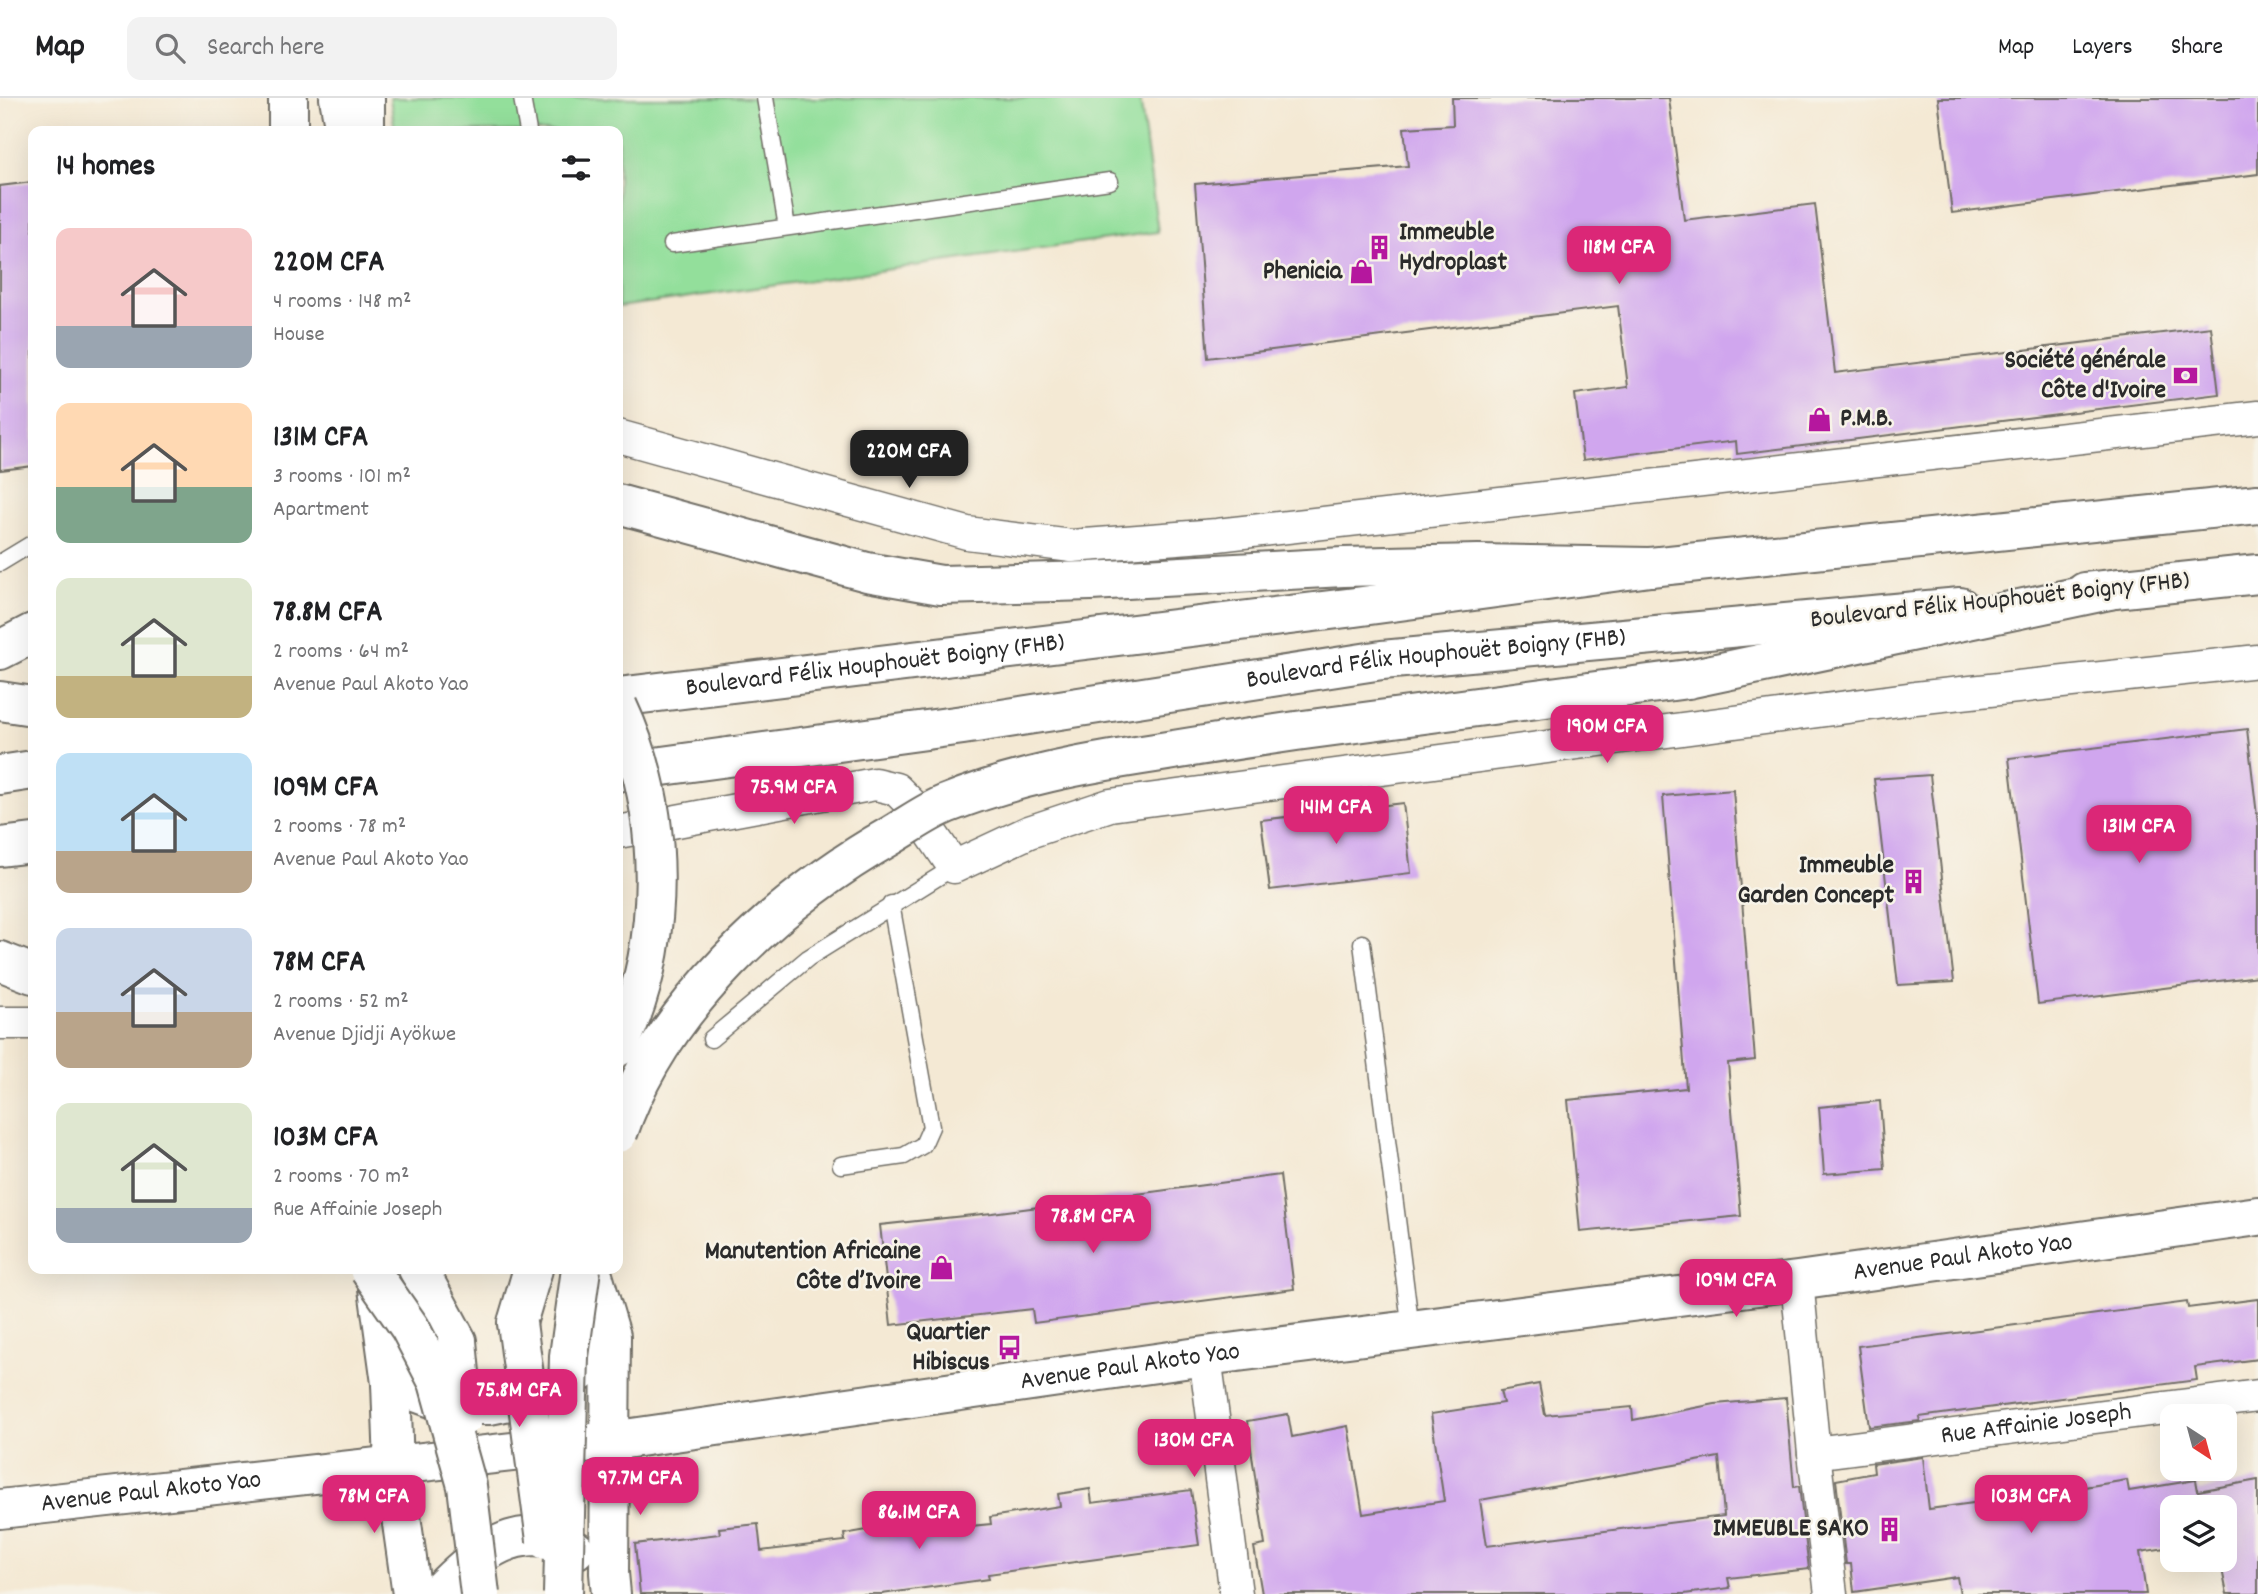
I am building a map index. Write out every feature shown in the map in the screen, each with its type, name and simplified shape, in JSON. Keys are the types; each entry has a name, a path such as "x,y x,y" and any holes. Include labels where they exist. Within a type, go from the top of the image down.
{"main road":[{"path":"288,126 289,98"},
{"path":"289,98 296,126"},
{"path":"339,98 344,126"},
{"path":"365,98 365,126"},
{"name":"Boulevard Félix Houphouët Boigny (FHB)","path":"623,696 1341,609 1650,567 2258,504"},
{"path":"623,505 867,572 941,585 1104,580 1370,566 1478,564 1650,567"},
{"name":"Boulevard Félix Houphouët Boigny (FHB)","path":"623,771 963,726 1382,660 1911,613 2258,574"},
{"path":"623,1118 628,1104 665,1037 715,975 790,904 856,856 943,806 1010,781 1076,765 1265,736 1688,679 2119,588"},
{"path":"0,650 28,636"},
{"path":"0,701 28,705"},
{"path":"623,721 644,778 655,853 652,930 632,1019 623,1037"},
{"path":"0,775 28,771"},
{"path":"0,847 28,844"},
{"path":"0,961 28,972"},
{"name":"Avenue Paul Akoto Yao","path":"0,1509 611,1441 1205,1356 1797,1281 2258,1216"},
{"path":"372,1274 410,1328 438,1382 467,1486 480,1594"},
{"path":"378,1274 391,1383 394,1466 412,1594"},
{"path":"421,1274 457,1341"},
{"path":"448,1274 457,1341 480,1594"},
{"path":"519,1274 517,1323 553,1594"},
{"path":"517,1323 532,1274"},
{"path":"563,1594 569,1356 580,1274"},
{"path":"592,1274 611,1336 610,1583"},
{"path":"391,1383 451,1405 490,1405 553,1392 590,1364 611,1336"},
{"path":"437,1594 458,1572 491,1547 526,1535 562,1541 610,1583"}],"street":[{"path":"623,437 967,533 1072,546 1217,535 2258,417"},
{"path":"623,831 875,784 895,789 912,805 954,867 1030,832 1110,805 1915,698 2258,661"},
{"path":"1797,1281 1831,1594"},
{"path":"1205,1356 1236,1594"},
{"name":"Rue Affainie Joseph","path":"1814,1453 2258,1396"}],"lane":[{"path":"522,98 527,126"},
{"path":"765,98 787,227"},
{"path":"671,244 1110,181"},
{"path":"0,563 28,546"},
{"path":"711,1039 807,958 954,867"},
{"path":"841,1165 904,1156 923,1145 931,1127 891,904"},
{"path":"1362,943 1411,1330"}],"green space":[{"path":"390,98 1140,98 1158,232 623,306 623,126 394,126"}],"building":[{"path":"1452,98 1669,98 1684,220 1815,204 1835,373 2211,327 2219,394 1737,454 1736,441 1583,460 1575,394 1628,387 1618,306 1208,358 1195,184 1408,166 1404,128 1453,125"},
{"path":"1938,98 2258,98 2258,174 1952,213"},
{"path":"28,183 28,467 0,470 0,186"},
{"path":"2247,729 2258,824 2258,976 2038,1004 2009,758"},
{"name":"Immeuble Garden Concept","path":"1930,775 1954,982 1898,985 1874,779"},
{"path":"1733,790 1755,1060 1728,1063 1741,1216 1580,1232 1568,1100 1686,1088 1663,796"},
{"path":"1403,803 1411,873 1270,890 1261,820"},
{"path":"1880,1101 1885,1169 1824,1174 1819,1107"},
{"path":"1280,1175 1294,1289 1034,1323 1032,1309 891,1325 880,1225"},
{"path":"2258,1299 2258,1359 2195,1367 2197,1380 1919,1417 1920,1421 1869,1427 1858,1346 2187,1302 2188,1308"},
{"path":"1539,1384 1545,1415 1632,1407 1633,1420 1715,1404 1786,1398 1794,1487 1799,1486 1809,1569 1728,1578 1730,1588 1684,1594 1262,1594 1254,1547 1265,1545 1247,1421 1288,1414 1292,1437 1348,1426 1363,1514 1444,1501 1431,1414 1503,1403 1500,1391","holes":["1719,1457 1724,1516 1487,1546 1480,1500"]},
{"path":"1923,1457 1929,1509 2010,1498 2009,1495 2065,1485 2066,1490 2127,1480 2129,1491 2196,1481 2198,1491 2258,1480 2258,1594 2227,1594 2223,1572 2237,1572 2237,1495 2160,1495 2160,1549 2140,1552 2146,1594 1960,1594 1957,1577 1854,1592 1851,1564 1846,1564 1836,1480 1874,1473 1873,1464"},
{"path":"1090,1489 1092,1503 1191,1490 1199,1545 988,1574 989,1579 882,1594 640,1594 635,1544 720,1534 719,1528 758,1524 761,1551 845,1541 844,1534 896,1525 897,1533 991,1524 990,1517 1060,1506 1058,1494"}],"place":[{"name":"Immeuble Hydroplast","path":"1379,248"},
{"name":"Phenicia","path":"1362,272"},
{"name":"Société générale Côte d'Ivoire","path":"2186,376"},
{"name":"P.M.B.","path":"1820,419"},
{"name":"Immeuble Garden Concept","path":"1914,881"},
{"name":"Manutention Africaine Côte d’Ivoire","path":"941,1267"},
{"name":"Quartier Hibiscus","path":"1010,1348"},
{"name":"IMMEUBLE SAKO","path":"1889,1529"}]}
